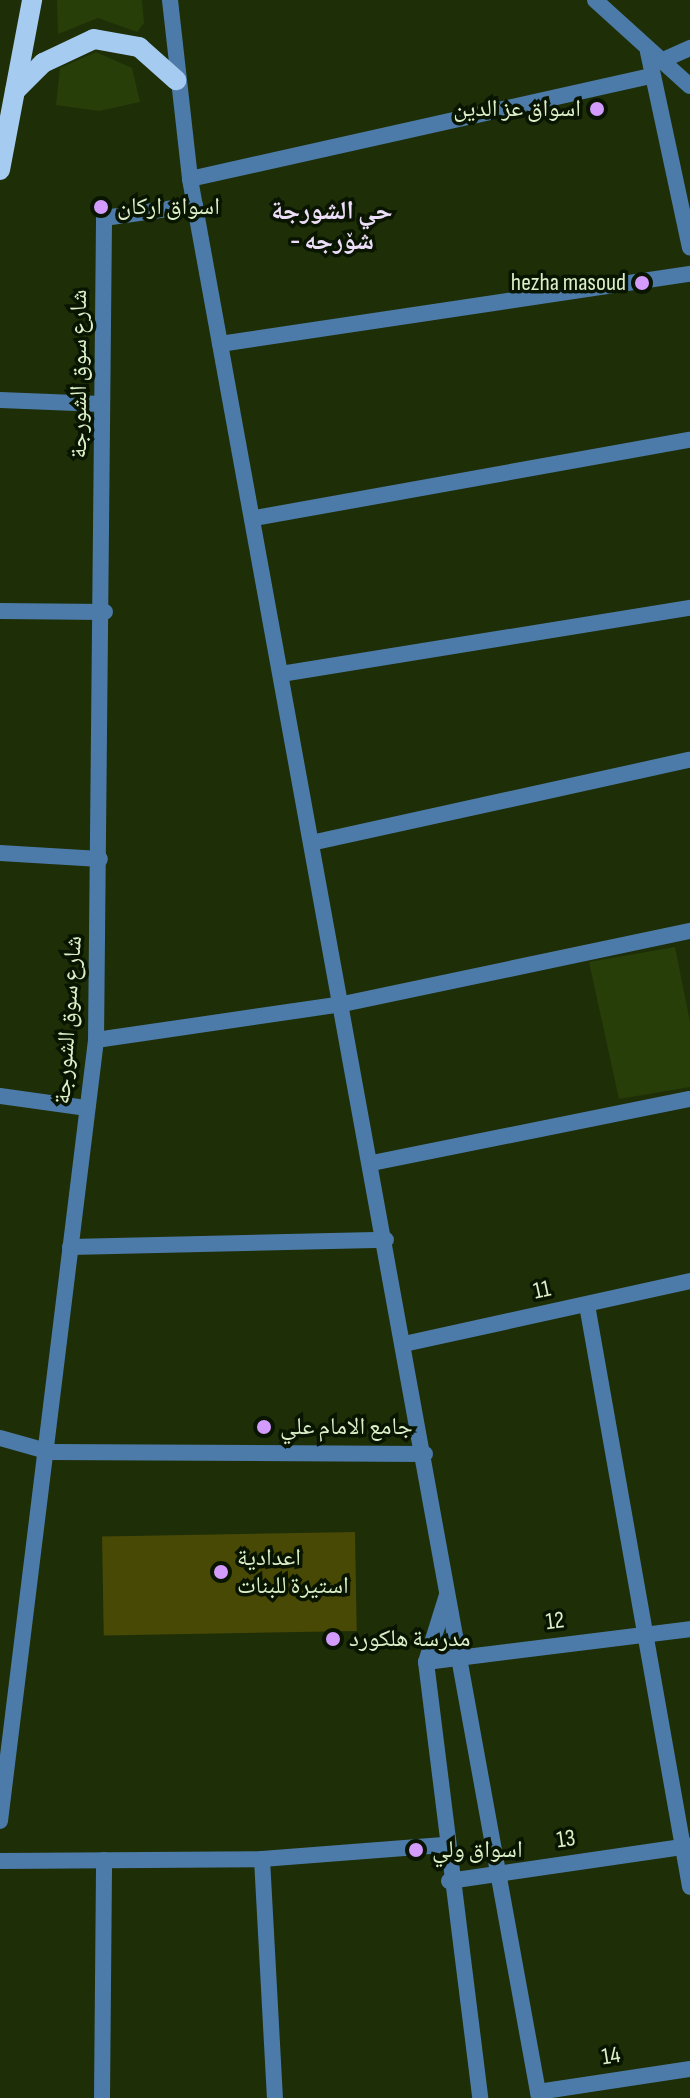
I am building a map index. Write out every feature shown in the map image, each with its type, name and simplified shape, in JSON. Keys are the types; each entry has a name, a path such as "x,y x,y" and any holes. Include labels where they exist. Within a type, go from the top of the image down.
{"main road":[{"path":"0,170 32,0"},
{"path":"15,91 65,49 94,39 139,47 176,80"}],"street":[{"path":"595,0 648,52 663,60 690,86"},
{"path":"173,1 176,80 190,179 255,518 448,1594 464,1656 539,2095"},
{"path":"663,60 690,48"},
{"path":"648,52 651,76 688,223 690,248"},
{"path":"190,179 651,76"},
{"name":"شارع سوق الشورجة","path":"0,1821 4,1758 50,1452 70,1247 96,1040 105,612 101,404 104,218 195,205"},
{"path":"220,344 690,274"},
{"path":"0,400 101,404"},
{"path":"255,518 690,440"},
{"path":"281,674 690,608"},
{"path":"0,611 105,612"},
{"path":"311,843 690,760"},
{"path":"0,853 100,859"},
{"path":"96,1040 343,1004 690,931"},
{"path":"0,1096 87,1108"},
{"path":"372,1163 690,1099"},
{"path":"70,1247 386,1240"},
{"name":"11","path":"404,1344 690,1281"},
{"path":"587,1305 686,1846 690,1887"},
{"path":"0,1438 50,1452 425,1454"},
{"path":"448,1594 426,1662 449,1881 480,2098"},
{"name":"12","path":"426,1662 690,1629"},
{"path":"0,1861 262,1859 446,1845"},
{"name":"13","path":"449,1881 686,1846"},
{"path":"262,1859 275,2098"},
{"path":"102,2098 104,1860"},
{"name":"14","path":"539,2095 690,2069"}],"green space":[{"path":"57,0 142,0 144,23 137,32 98,18 58,34"},
{"path":"96,52 132,68 140,102 99,111 56,105 60,68"},
{"path":"675,947 690,1022 690,1087 619,1099 589,962"}],"building":[{"path":"355,1532 357,1631 104,1635 102,1536"}],"place":[{"name":"اسواق عز الدين","path":"597,109"},
{"name":"اسواق اركان","path":"101,207"},
{"name":"hezha masoud","path":"642,283"},
{"name":"جامع الامام علي","path":"264,1427"},
{"name":"اعدادية استيرة للبنات","path":"221,1572"},
{"name":"مدرسة هلكورد","path":"333,1639"},
{"name":"اسواق ولي","path":"416,1850"}],"district":[{"name":"حي الشورجة - شۆرجە","path":"332,227"}]}
